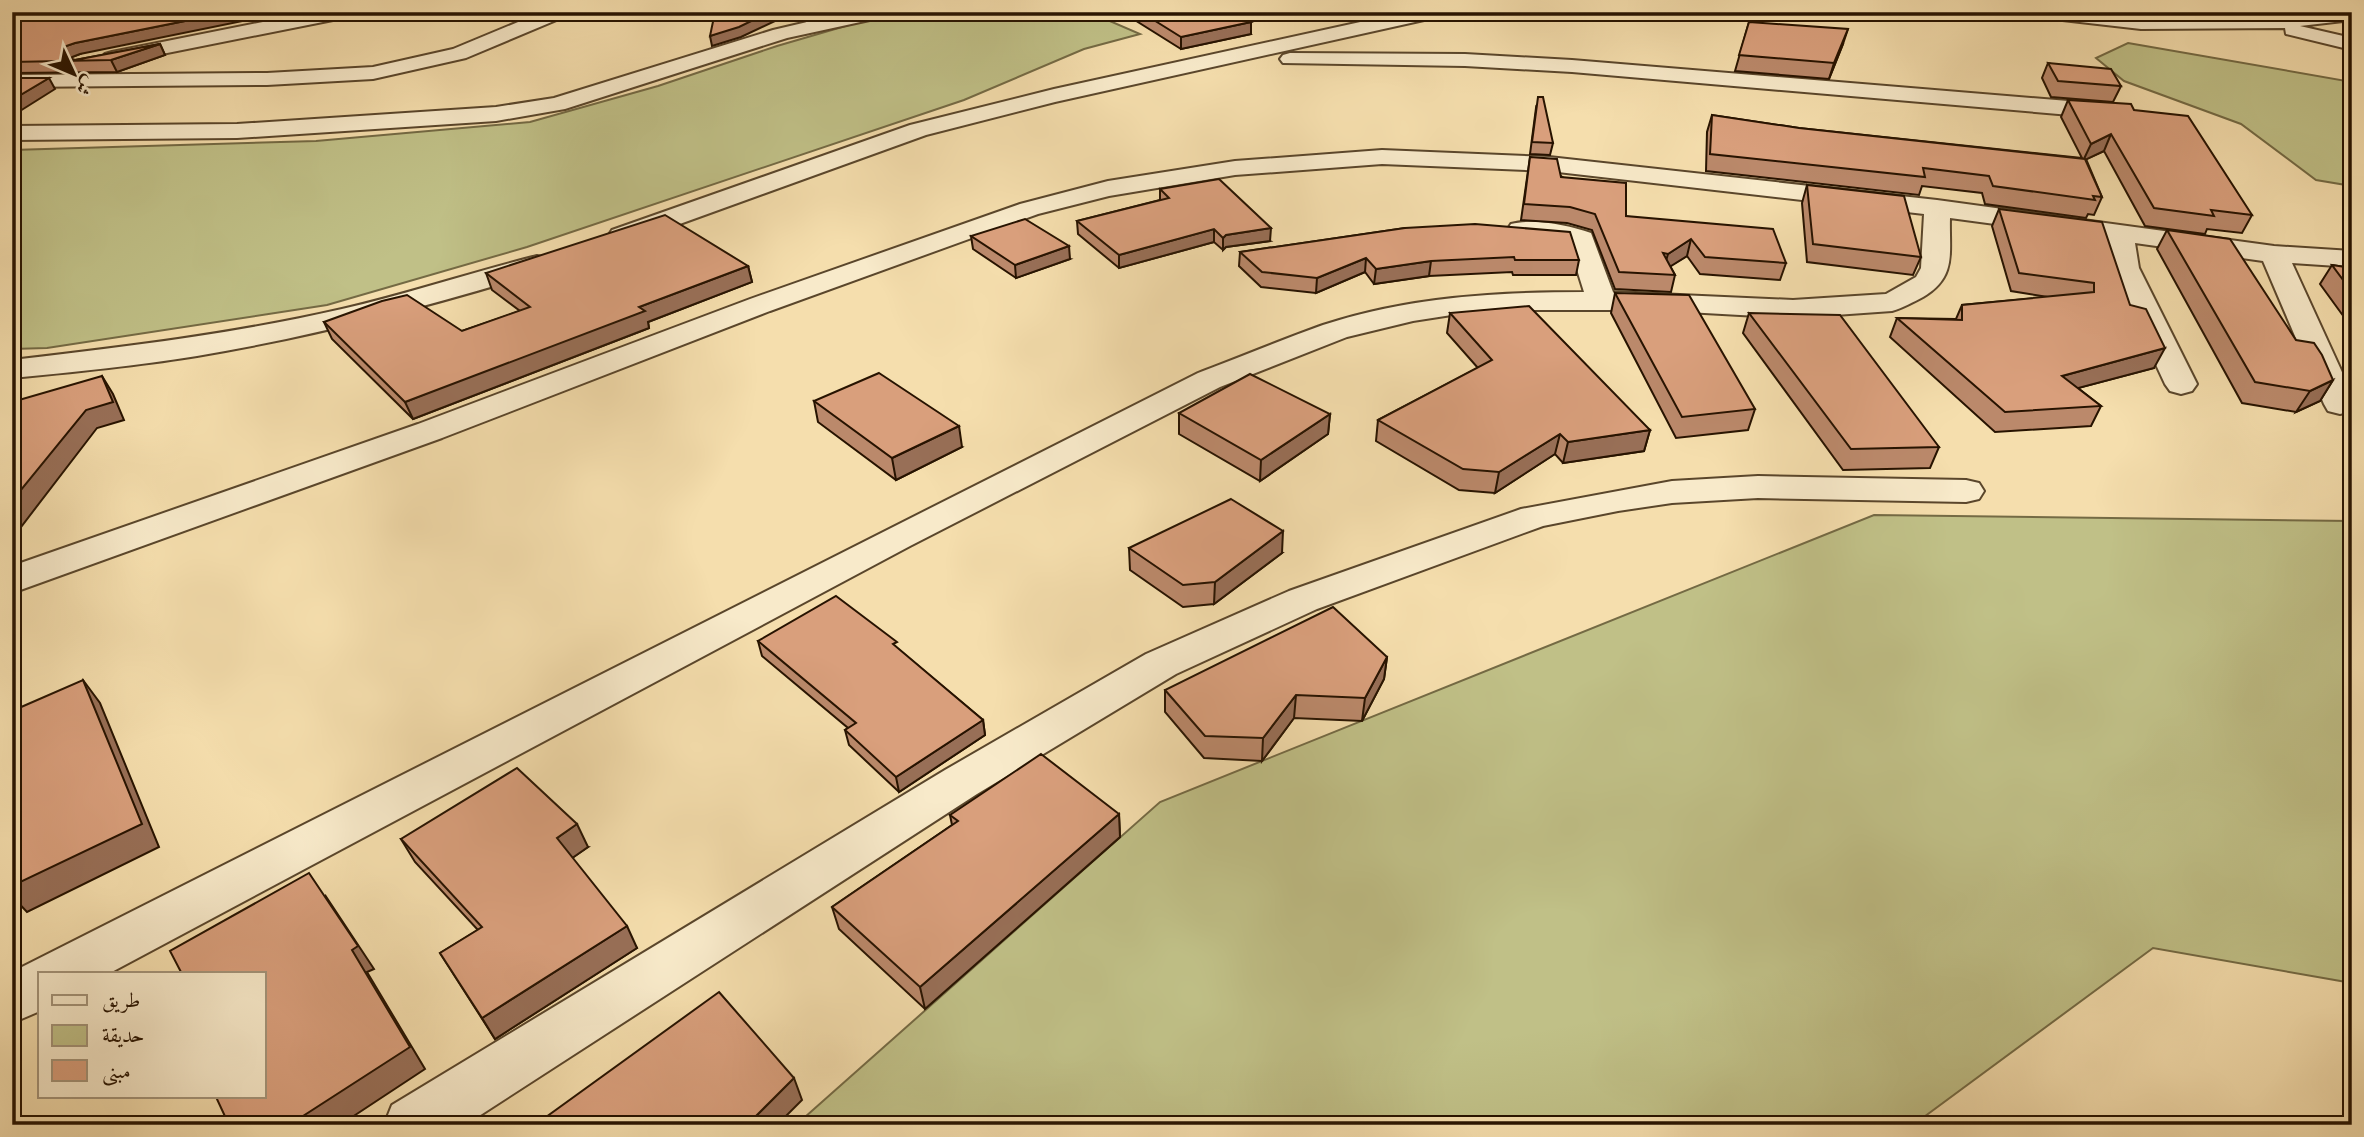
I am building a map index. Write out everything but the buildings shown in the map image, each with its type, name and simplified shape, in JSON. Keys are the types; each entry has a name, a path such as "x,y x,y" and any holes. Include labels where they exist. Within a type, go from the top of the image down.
{"street":[{"path":"12,75 343,12"},
{"path":"12,80 267,79 373,73 404,69 459,54 559,12"},
{"path":"12,133 237,131 496,114 557,104 589,95 819,18 881,12"},
{"path":"601,243 898,136 989,111 1433,12"},
{"path":"2045,12 2141,23 2267,24 2352,14"},
{"path":"2267,24 2352,44"},
{"path":"1229,57 1465,61 1572,66 2119,112"},
{"path":"12,580 404,441 760,305 981,225 1059,200 1222,170 1294,162 1381,157 1577,167 1937,208 2274,254 2352,259"},
{"path":"63,972 897,538 1209,380 1336,331 1413,312 1458,305 1515,301 1601,301 1793,309 1892,302 1928,282 1935,268 1937,208"},
{"path":"1500,229 1567,234 1581,239 1601,301"},
{"path":"2120,233 2125,268 2181,384"},
{"path":"2274,254 2340,404"},
{"path":"12,369 140,355 314,325 472,284 563,256"},
{"path":"413,1125 961,782 1160,664 1303,600 1534,517 1618,500 1672,492 1758,487 1966,491"},
{"path":"12,999 38,985"}],"green space":[{"path":"958,12 1089,12 1140,34 1084,49 964,100 527,247 327,305 47,348 12,349 12,150 316,141 530,122 658,86 777,46 866,20"},
{"path":"2128,43 2352,82 2352,186 2316,180 2241,124 2124,81 2096,58"},
{"path":"1874,515 2352,521 2352,983 2153,948 1913,1125 796,1125 1160,802"}]}
